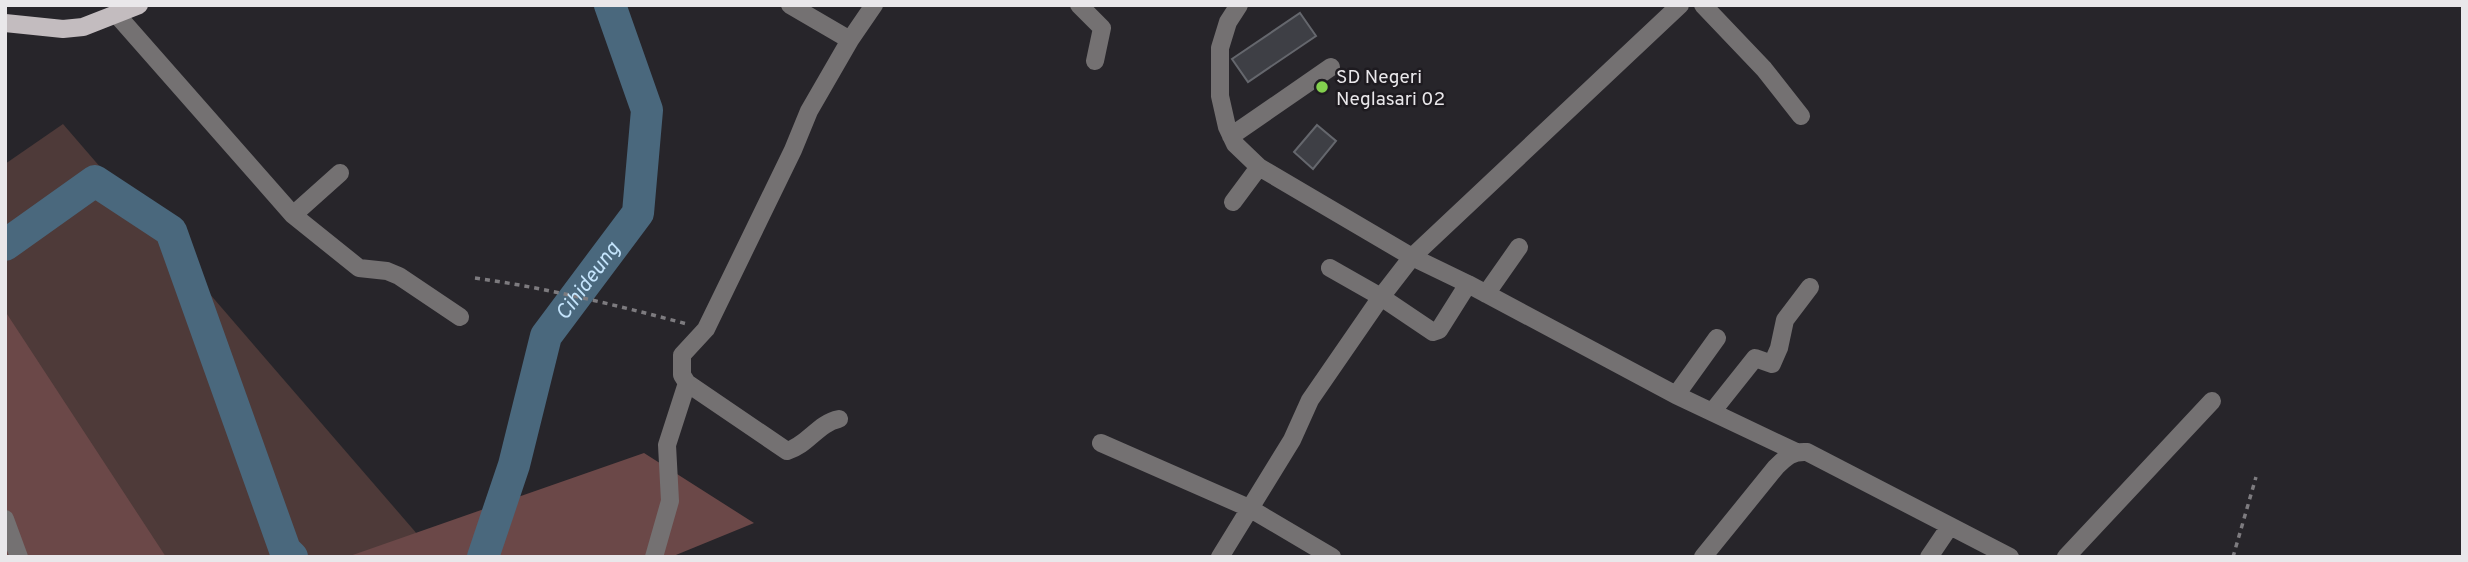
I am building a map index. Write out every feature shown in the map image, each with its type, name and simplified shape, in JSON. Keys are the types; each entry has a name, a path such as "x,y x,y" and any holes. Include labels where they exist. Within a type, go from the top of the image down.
{"main road":[{"path":"5,23 63,29 83,27 139,5"}],"street":[{"path":"790,5 850,40"},
{"path":"839,419 825,424 801,445 787,451 687,383 682,376 682,355 706,328 793,150 809,111 850,40 874,5"},
{"path":"1079,5 1102,28 1095,61"},
{"path":"1238,5 1222,35 1218,62 1220,96 1231,136 1245,156 1259,167 1412,257 1486,293 1676,395 1796,452"},
{"path":"1220,557 1293,440 1310,400 1412,257 1680,5"},
{"path":"1703,5 1764,69 1801,116"},
{"path":"117,15 293,215 359,268 387,271 399,276 460,317"},
{"path":"1231,136 1331,67"},
{"path":"1233,202 1259,167"},
{"path":"293,215 340,173"},
{"path":"1486,293 1519,247"},
{"path":"1330,268 1437,332 1468,284"},
{"path":"1712,412 1755,358 1772,364 1779,348 1785,320 1810,287"},
{"path":"1676,395 1717,338"},
{"path":"654,557 670,501 667,445 687,383"},
{"path":"2066,557 2212,401"},
{"path":"1101,443 1249,508 1332,557"},
{"path":"1703,557 1776,467 1785,457 1796,452 1807,452 2010,557"},
{"path":"5,519 19,557"},
{"path":"1928,557 1950,526"}],"path":[{"path":"475,278 592,299 706,328"},
{"path":"2233,557 2256,477"}],"shaded area":[{"path":"63,124 437,557 5,557 5,164"},
{"path":"5,311 166,557 5,557"},
{"path":"644,453 754,523 671,557 347,557"}],"building":[{"path":"1300,13 1316,36 1248,82 1232,59"},
{"path":"1317,125 1336,141 1313,169 1294,152"}],"waterway":[{"name":"Cihideung","path":"483,557 514,465 546,336 638,213 647,110 610,5"},
{"name":"Cihideung","path":"5,245 95,181 171,231 285,550 292,557"}],"place":[{"name":"SD Negeri Neglasari 02","path":"1322,87"}]}
